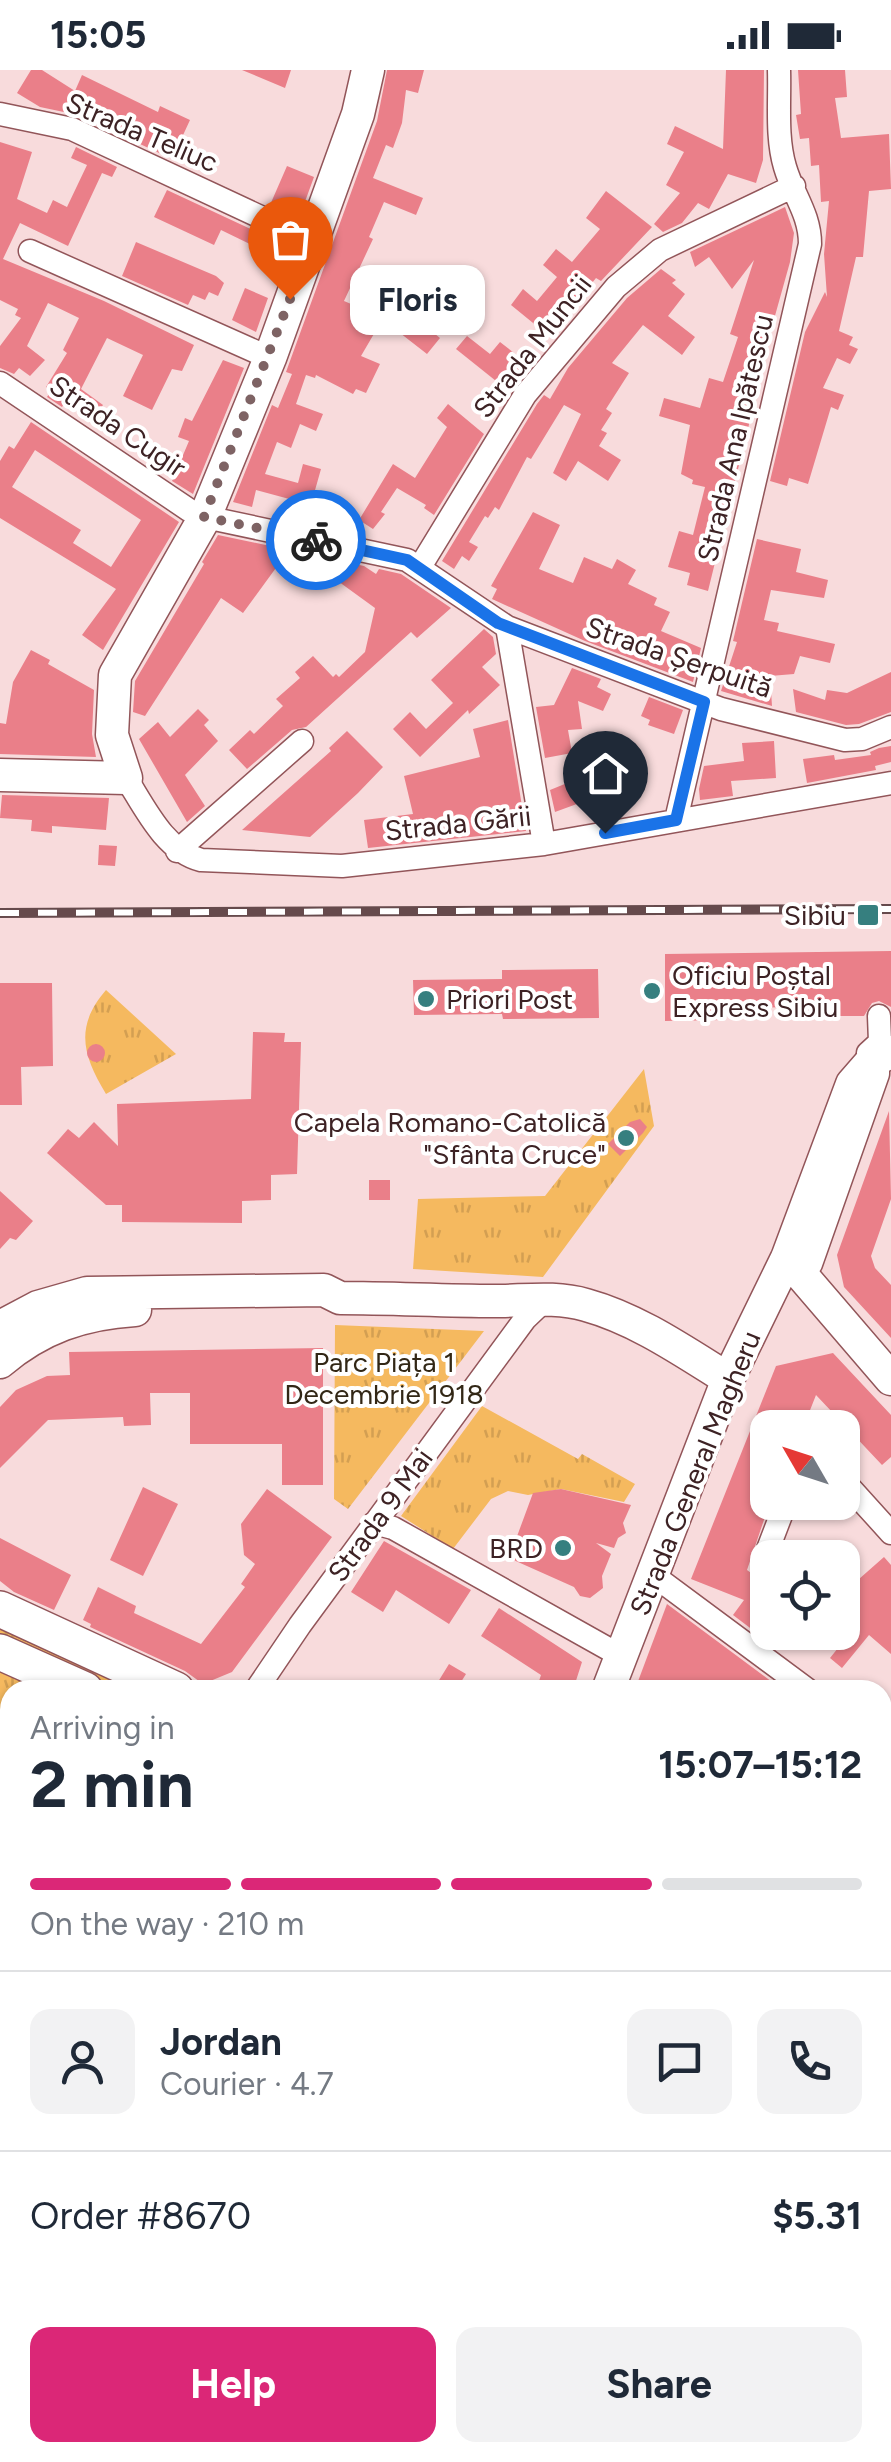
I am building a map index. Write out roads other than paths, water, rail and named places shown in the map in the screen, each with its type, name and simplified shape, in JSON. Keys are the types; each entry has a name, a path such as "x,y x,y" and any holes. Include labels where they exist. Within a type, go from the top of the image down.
{"main road":[{"path":"0,1609 154,1680"},
{"path":"0,1652 63,1680"}],"street":[{"path":"302,741 178,851 126,778 112,735 115,675 204,517 270,358 358,114 368,70"},
{"name":"Strada Ana Ipătescu","path":"676,820 810,244 810,225 786,173 781,152 780,70"},
{"name":"Strada Teliuc","path":"0,114 72,129 312,241"},
{"name":"Strada Muncii","path":"420,567 526,395 616,287 660,250 794,186"},
{"path":"30,251 270,358"},
{"name":"Strada Cugir","path":"0,383 204,517"},
{"name":"Strada Șerpuită","path":"204,517 396,557 420,567 507,627 704,702 845,740 862,739 891,727"},
{"path":"507,627 544,844"},
{"path":"0,775 126,778"},
{"name":"Strada Gării","path":"178,851 201,860 342,866 544,844 891,783"},
{"path":"844,1082 880,1062 878,1016"},
{"name":"Strada General Magheru","path":"618,1678 728,1378 795,1268 852,1084 880,1062"},
{"path":"795,1268 891,1378"},
{"path":"0,1328 38,1307 87,1293 324,1290 340,1298 547,1298 586,1304 620,1318 728,1378"},
{"path":"0,1362 38,1333 107,1312 323,1310 340,1298"},
{"name":"Strada 9 Mai","path":"263,1680 374,1522 525,1319 547,1298"},
{"path":"860,1499 891,1533"},
{"path":"374,1522 393,1528 618,1678"},
{"path":"653,1574 795,1680"}],"railway":[{"path":"0,913 891,909"}],"place":[{"name":"Floris","path":"290,299"},
{"name":"Sibiu","path":"868,915"},
{"name":"Oficiu Poștal Express Sibiu","path":"652,991"},
{"name":"Priori Post","path":"426,999"},
{"name":"Capela Romano-Catolică \"Sfânta Cruce\"","path":"626,1138"},
{"name":"BRD","path":"563,1548"}],"park label":[{"name":"Parc Piața 1 Decembrie 1918","path":"384,1378"}]}
